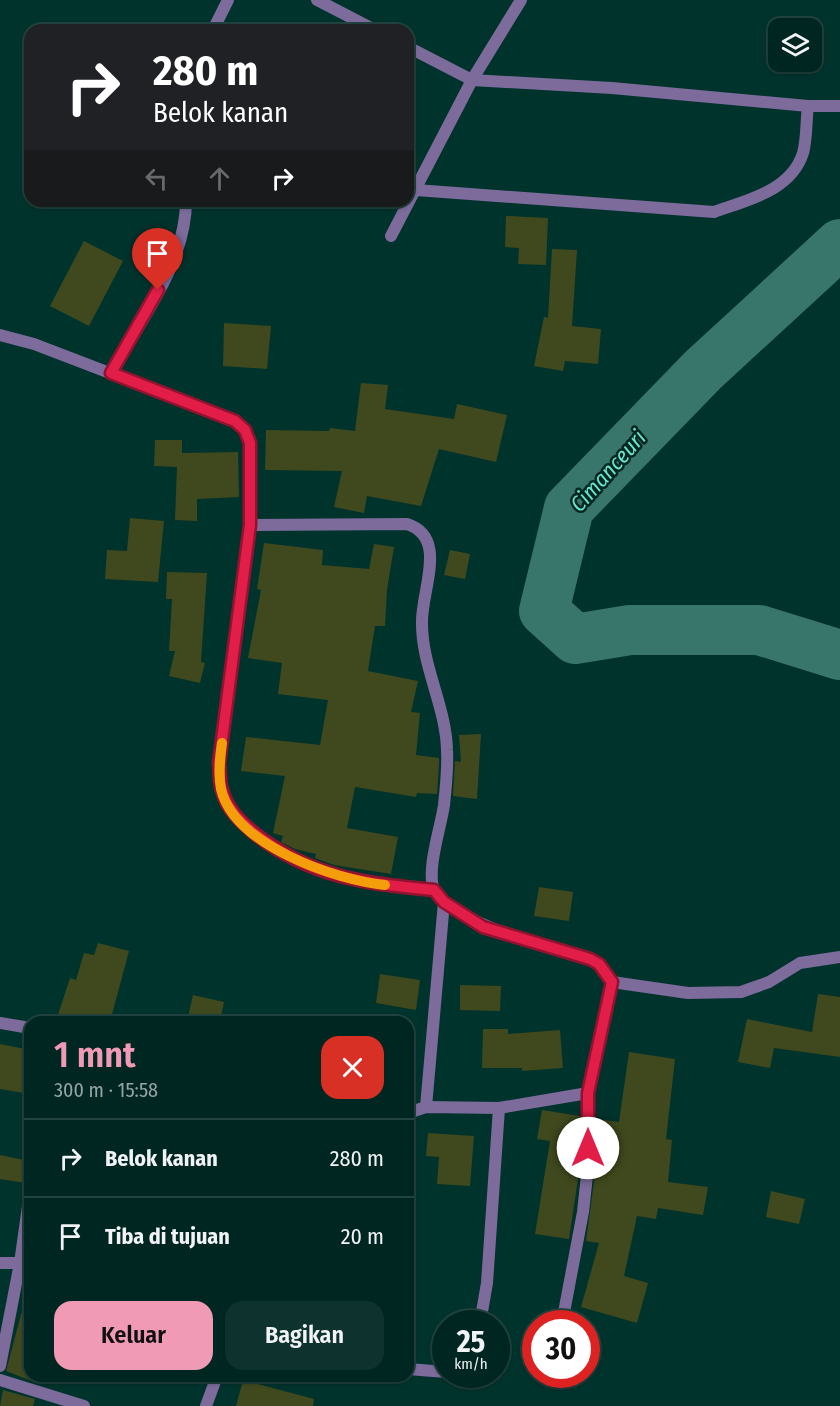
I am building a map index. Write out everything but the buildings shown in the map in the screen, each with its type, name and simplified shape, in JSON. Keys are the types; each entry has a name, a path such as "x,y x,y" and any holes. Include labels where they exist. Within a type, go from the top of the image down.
{"street":[{"path":"216,24 228,0"},
{"path":"317,0 363,24"},
{"path":"414,194 472,80 521,0"},
{"path":"414,50 472,80 612,88 808,106 840,106"},
{"path":"416,190 714,212 753,198 782,184 790,176 804,151 808,106"},
{"path":"111,373 169,270 182,230 185,207"},
{"path":"392,236 407,207"},
{"path":"0,334 34,344 222,415 245,430 250,443 250,525 219,763 221,790 231,812 280,853 339,876 372,884 434,890"},
{"path":"250,525 407,524 417,527 428,540 431,558 422,622 445,723 447,751 444,805 434,856 434,890 444,902 483,927 590,959 599,964 612,982 688,993 741,993 769,982 800,963 840,957"},
{"path":"426,1107 444,902"},
{"path":"564,1310 583,1212 588,1166 588,1093 612,982"},
{"path":"0,1023 24,1027"},
{"path":"414,1111 426,1107 499,1108 588,1093"},
{"path":"483,1310 488,1283 499,1108"},
{"path":"0,1366 24,1235"},
{"path":"0,1263 20,1263"},
{"path":"414,1369 432,1371"},
{"path":"0,1380 84,1406"},
{"path":"206,1406 215,1382"}],"waterway":[{"name":"Cimanceuri","path":"840,244 703,370 569,508 544,611 575,639 630,630 759,630 840,655"}],"slow traffic":[{"path":"222,743 219,763 221,790 231,812 248,828 280,853 304,864 339,876 385,885"}],"route":[{"path":"158,290 111,373 235,421 245,430 250,443 250,525 219,763 221,790 231,812 280,853 304,864 372,884 434,890 444,902 483,927 590,959 599,964 612,982 588,1093 588,1148"}]}
